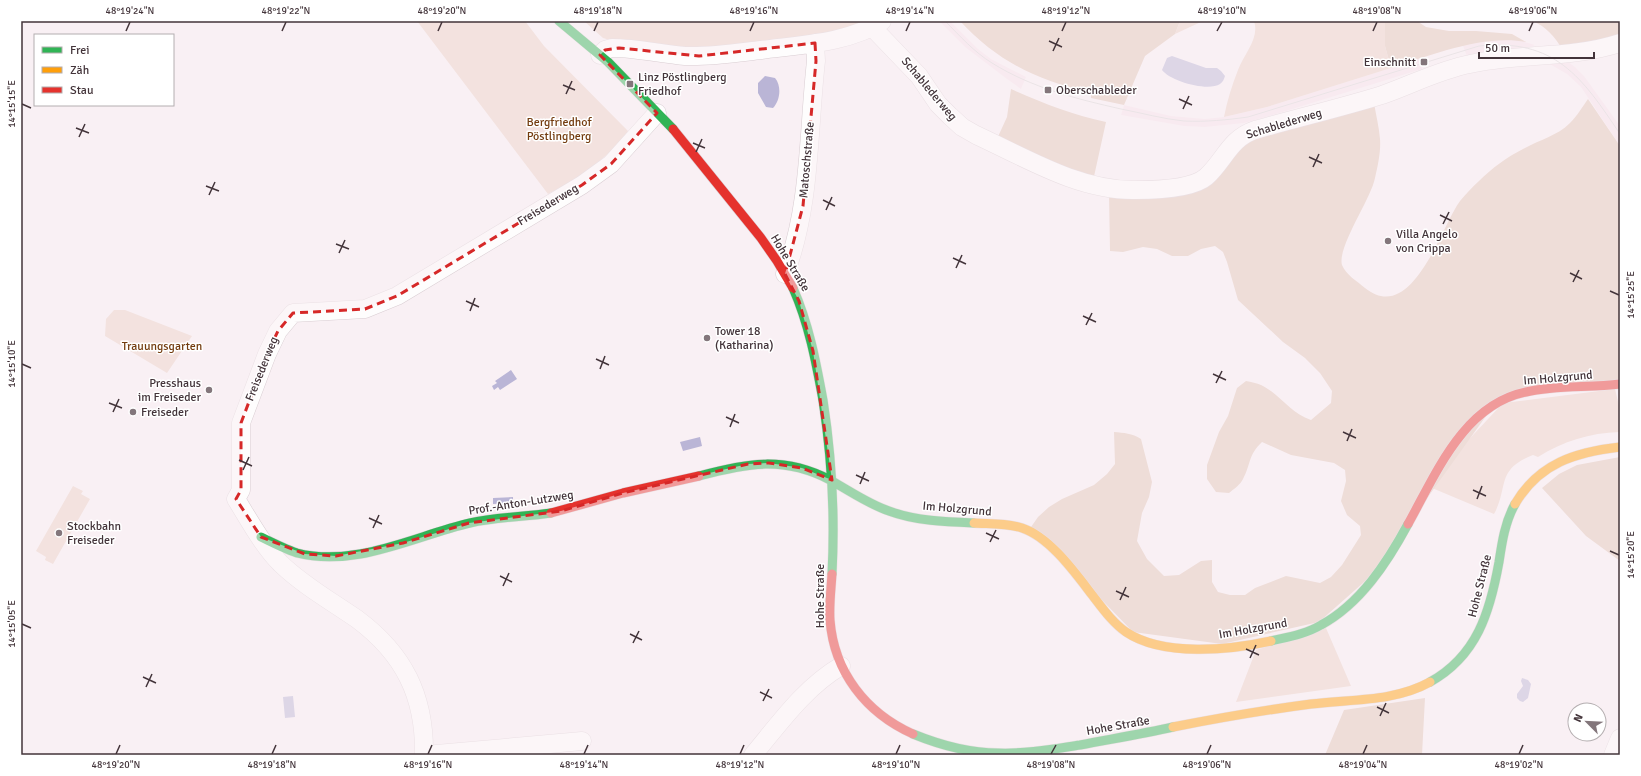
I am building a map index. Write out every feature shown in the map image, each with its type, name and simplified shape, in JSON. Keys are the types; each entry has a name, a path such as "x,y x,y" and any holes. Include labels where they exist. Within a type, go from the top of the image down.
{"main road":[{"name":"Hohe Straße","path":"559,21 600,55 657,113 698,158 726,192 763,242 785,274 799,300 813,351 830,448 834,515 830,624 832,639 841,666 860,696 891,723 908,732 942,744 969,750 1003,753 1042,751 1300,705 1380,697 1407,692 1424,685 1452,667 1466,652 1479,634 1488,614 1508,519 1520,496 1529,484 1550,466 1569,456 1588,451 1620,447"},
{"name":"Im Holzgrund","path":"832,480 878,507 893,513 946,522 995,524 1028,530 1042,538 1052,548 1118,626 1134,636 1150,642 1176,647 1205,649 1241,646 1302,633 1320,625 1340,612 1357,597 1372,581 1386,561 1445,458 1481,414 1495,404 1512,396 1542,389 1567,386 1620,384"},
{"name":"Prof.-Anton-Lutzweg","path":"261,537 290,550 305,554 329,556 361,553 403,543 469,523 495,518 562,511 623,493 748,464 769,463 802,468 832,480"}],"street":[{"path":"600,55 605,50 612,48 686,56 714,55 815,43 851,35 877,24"},
{"name":"Schablederweg","path":"877,24 919,76 938,104 962,127 976,135 1074,179 1116,190 1135,190 1195,183 1205,178 1243,135 1382,95 1467,64 1486,60 1533,55 1587,52 1620,43"},
{"name":"Matoschstraße","path":"785,274 793,253 803,206 816,61 815,43"},
{"name":"Freisederweg","path":"425,755 424,733 418,706 410,681 401,663 374,634 356,619 294,575 273,555 236,499 241,490 241,423 272,342 278,331 293,313 365,309 397,296 582,185 611,164 657,113"},
{"path":"294,575 300,560 305,554"},
{"path":"753,755 809,691 821,679 841,666"},
{"path":"1613,755 1620,738"},
{"path":"425,755 582,741"}],"highlighted area":[{"path":"815,43 816,61 803,206 785,274 799,301 813,351 832,480 802,468 769,463 748,464 623,493 561,511 469,523 403,543 336,556 305,554 261,537 236,499 241,490 241,423 267,354 278,331 293,313 365,309 397,296 582,185 611,164 657,113 600,55 605,50 619,48 699,56"}],"shaded area":[{"path":"939,21 950,21 978,49 991,59 1026,77 1021,89 965,47"},
{"path":"960,21 1180,21 1175,34 1145,56 1124,105 1091,98 1091,93 1053,82 1020,68 989,48"},
{"path":"1385,21 1417,21 1426,27 1449,31 1476,31 1512,34 1526,42 1510,40 1475,43 1440,52 1391,68 1385,46"},
{"path":"1532,21 1620,21 1620,36 1562,49 1550,32"},
{"path":"1494,39 1515,39 1535,45 1523,51 1468,59 1463,46"},
{"path":"1172,56 1206,68 1217,68 1225,76 1224,79 1220,84 1207,87 1190,84 1173,78 1162,70 1167,58"},
{"path":"1419,59 1422,69 1244,123 1205,127 1184,126 1121,115 1124,105 1171,116 1205,119 1224,117 1267,107"},
{"path":"1541,59 1564,59 1584,76 1620,126 1620,146 1581,87 1567,74"},
{"path":"765,76 775,78 779,85 779,98 773,108 766,107 758,93 758,83"},
{"path":"1011,89 1058,108 1106,122 1093,181 996,141 1007,117"},
{"path":"1588,99 1620,146 1620,380 1499,398 1372,575 1319,622 1222,644 1133,632 1031,527 1038,517 1049,507 1062,499 1094,485 1107,474 1115,464 1114,432 1125,433 1141,439 1152,482 1149,497 1142,513 1137,541 1147,559 1164,576 1179,575 1201,561 1212,560 1212,582 1218,592 1230,595 1245,595 1255,588 1286,576 1320,583 1331,577 1342,565 1361,535 1360,526 1347,515 1341,501 1346,481 1345,470 1334,463 1291,455 1262,442 1254,451 1242,481 1229,493 1216,492 1207,479 1207,465 1219,432 1228,416 1237,388 1246,381 1259,384 1268,389 1291,409 1311,420 1331,403 1332,391 1320,373 1305,358 1283,342 1238,300 1223,252 1215,246 1201,249 1188,256 1172,256 1157,249 1143,247 1123,252 1110,251 1109,193 1180,193 1251,137 1374,103 1380,139 1380,153 1372,187 1344,247 1342,265 1349,275 1365,288 1382,296 1397,294 1411,284 1423,268 1452,214 1460,201 1471,188 1505,159 1554,135 1565,127 1575,117"},
{"path":"511,370 517,379 500,390 498,387 494,390 492,386 497,383 495,381"},
{"path":"700,437 702,446 683,451 680,442"},
{"path":"1620,457 1620,561 1586,536 1542,488 1559,474 1577,465"},
{"path":"513,497 513,503 493,504 493,498"},
{"path":"1522,678 1528,680 1531,684 1528,698 1523,702 1517,698 1517,694 1523,686 1521,681"},
{"path":"293,696 295,717 285,718 283,697"},
{"path":"1425,698 1422,755 1325,755 1344,710"}],"green space":[{"name":"Bergfriedhof Pöstlingberg","path":"417,21 525,21 544,46 628,131 623,141 582,176 548,194"},
{"path":"584,21 861,21 866,26 852,31 695,52 613,41 603,38"},
{"path":"1180,21 1203,21 1175,34"},
{"path":"1254,21 1385,21 1385,46 1391,68 1267,107 1224,117 1228,99 1236,76 1255,34"},
{"name":"Trauungsgarten","path":"114,310 125,310 192,336 167,373 105,336 106,319"},
{"path":"1615,389 1620,410 1620,432 1587,436 1557,446 1538,457 1533,455 1521,461 1508,473 1494,514 1432,488 1442,468 1503,403"},
{"name":"Stockbahn Freiseder","path":"73,486 83,491 81,494 90,499 53,564 45,560 46,557 36,551"},
{"path":"1326,628 1351,686 1236,702 1256,650"}],"tram line":[{"path":"945,21 967,44 985,59 1007,72 1039,86 1055,92 1121,109 1184,121 1248,117 1479,46 1505,45 1528,48 1547,55 1564,66 1579,79 1593,95 1620,134"}],"traffic: fast":[{"path":"559,21 608,62 673,129"},
{"path":"793,288 799,302 811,343 823,400 829,444 832,487 832,574"},
{"path":"699,476 749,465 765,464 797,467 813,472 830,480 874,505 899,514 931,520 974,523"},
{"path":"1430,682 1446,671 1459,659 1470,646 1479,631 1491,598 1504,532 1515,504"},
{"path":"261,537 297,553 319,557 341,556 363,554 470,523 490,519 551,513"},
{"path":"1271,641 1309,631 1335,616 1348,606 1382,568 1408,524"},
{"path":"913,734 944,745 976,752 1019,753 1080,745 1173,727"}],"traffic: slow":[{"path":"1515,504 1535,478 1547,469 1574,456 1588,452 1620,447"},
{"path":"974,523 1016,526 1043,539 1062,557 1112,620 1126,632 1141,640 1158,645 1197,649 1236,647 1271,641"},
{"path":"1173,727 1294,706 1372,699 1402,693 1430,682"}],"traffic: jam":[{"path":"673,129 761,238 793,288"},
{"path":"1408,524 1429,484 1454,444 1468,426 1485,411 1504,399 1526,392 1549,388 1620,384"},
{"path":"551,513 623,493 699,476"},
{"path":"832,574 830,620 838,657 846,673 855,689 881,715 913,734"}],"place":[{"name":"Einschnitt","path":"1424,62"},
{"name":"Linz Pöstlingberg Friedhof","path":"630,84"},
{"name":"Oberschableder","path":"1048,90"},
{"name":"Villa Angelo von Crippa","path":"1388,241"},
{"name":"Tower 18 (Katharina)","path":"707,338"},
{"name":"Presshaus im Freiseder","path":"209,390"},
{"name":"Freiseder","path":"133,412"},
{"name":"Stockbahn Freiseder","path":"59,533"}]}
